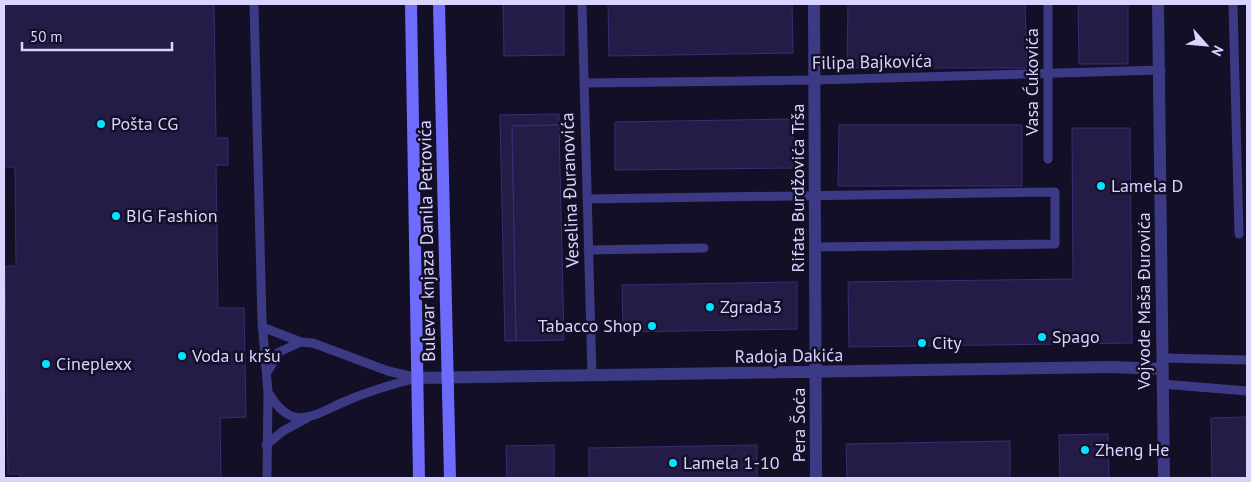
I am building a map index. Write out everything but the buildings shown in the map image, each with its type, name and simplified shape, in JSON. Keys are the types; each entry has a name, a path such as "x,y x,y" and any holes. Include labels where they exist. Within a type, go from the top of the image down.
{"main road":[{"name":"Bulevar knjaza Danila Petrovića","path":"411,4 418,478"},
{"name":"Bulevar knjaza Danila Petrovića","path":"439,4 450,478"}],"street":[{"name":"Rifata Burdžovića Trša","path":"814,4 816,373"},
{"name":"Vojvode Maša Đurovića","path":"1158,4 1161,70 1164,478"},
{"name":"Radoja Dakića","path":"416,378 816,373 1112,367 1162,364"},
{"name":"Pera Šoća","path":"816,373 816,478"}],"lane":[{"path":"254,4 262,327 268,392 267,478"},
{"name":"Veselina Đuranovića","path":"582,4 592,376"},
{"name":"Vasa Ćukovića","path":"1048,4 1048,159"},
{"path":"1233,4 1239,234"},
{"name":"Filipa Bajkovića","path":"584,83 815,80 1161,70"},
{"path":"587,199 816,194 1055,192 1056,244 816,247"},
{"path":"588,250 704,248"},
{"path":"262,327 388,371 416,378"},
{"path":"266,374 279,352 301,342"},
{"path":"1162,364 1247,360"},
{"path":"266,445 283,431 307,418 355,398 416,378"},
{"path":"1162,384 1247,391"},
{"path":"268,392 276,405 284,412 307,418"}],"place":[{"name":"Pošta CG","path":"101,124"},
{"name":"Lamela D","path":"1101,186"},
{"name":"BIG Fashion","path":"116,216"},
{"name":"Zgrada3","path":"710,307"},
{"name":"Tabacco Shop","path":"652,326"},
{"name":"Spago","path":"1042,337"},
{"name":"City","path":"922,343"},
{"name":"Voda u kršu","path":"182,356"},
{"name":"Cineplexx","path":"46,364"},
{"name":"Zheng He","path":"1085,450"},
{"name":"Lamela 1-10","path":"673,463"}]}
